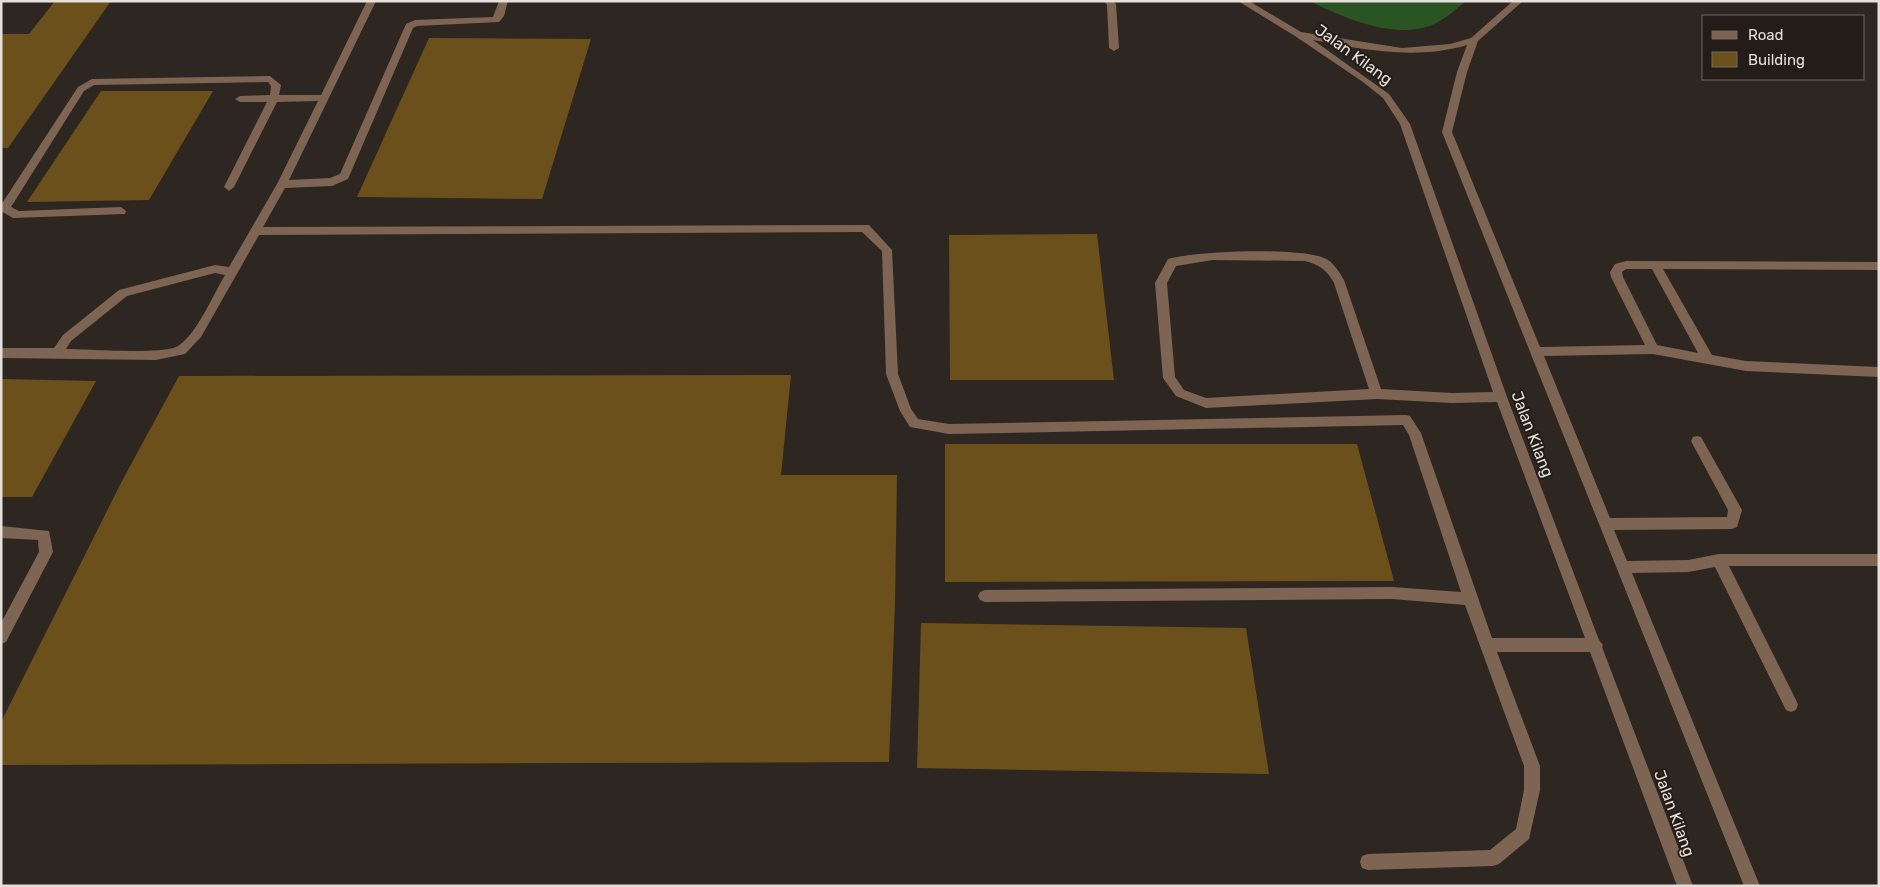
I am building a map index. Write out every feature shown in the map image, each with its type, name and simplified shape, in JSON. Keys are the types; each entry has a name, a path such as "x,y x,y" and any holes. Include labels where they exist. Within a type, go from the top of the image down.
{"street":[{"path":"1,354 156,355 181,351 197,334 282,184 372,1"},
{"path":"282,184 332,182 344,176 409,26 415,23 496,20 500,16 504,1"},
{"path":"1108,1 1111,4 1114,48"},
{"path":"1242,1 1298,34 1333,41 1402,50 1450,47 1474,40 1519,1"},
{"name":"Jalan Kilang","path":"1298,34 1386,96 1405,124 1501,397 1596,645 1685,886"},
{"path":"1474,40 1462,72 1447,132 1538,352 1622,567 1752,886"},
{"path":"120,211 17,215 5,208 82,89 92,82 103,80 270,79 276,85 274,98 229,187"},
{"path":"240,99 324,98"},
{"path":"255,231 865,228 886,250 892,374 906,411 914,423 949,429 1406,420 1415,433 1470,599 1532,766 1532,790 1523,833 1493,858 1368,862"},
{"path":"1377,394 1340,282 1333,271 1322,261 1306,258 1213,256 1172,262 1160,283 1169,378 1180,393 1206,403 1377,394 1452,398 1501,397"},
{"path":"1653,349 1617,277 1616,272 1619,267 1626,265 1879,266"},
{"path":"1656,266 1708,359"},
{"path":"57,353 67,338 124,293 215,269 232,272"},
{"path":"1538,352 1653,349 1746,366 1879,372"},
{"path":"1606,524 1732,524 1734,510 1697,441"},
{"path":"1,532 44,535 46,552 1,637"},
{"path":"1622,567 1688,566 1719,560 1879,560"},
{"path":"1719,560 1791,705"},
{"path":"985,596 1392,593 1470,599"},
{"path":"1487,646 1596,645"}],"green space":[{"path":"1309,1 1466,1 1438,22 1423,28 1407,30 1372,26 1355,21"}],"building":[{"path":"55,1 111,1 8,148 1,148 1,34 29,34"},
{"path":"429,38 591,39 542,199 357,197"},
{"path":"101,91 213,91 149,200 27,202"},
{"path":"1097,234 1114,380 950,380 949,235"},
{"path":"791,375 781,475 897,475 895,603 889,762 1,765 1,722 123,479 179,376"},
{"path":"1,379 96,381 32,497 1,497"},
{"path":"945,444 1357,444 1394,581 945,582"},
{"path":"921,623 1246,628 1269,774 917,768"}]}
